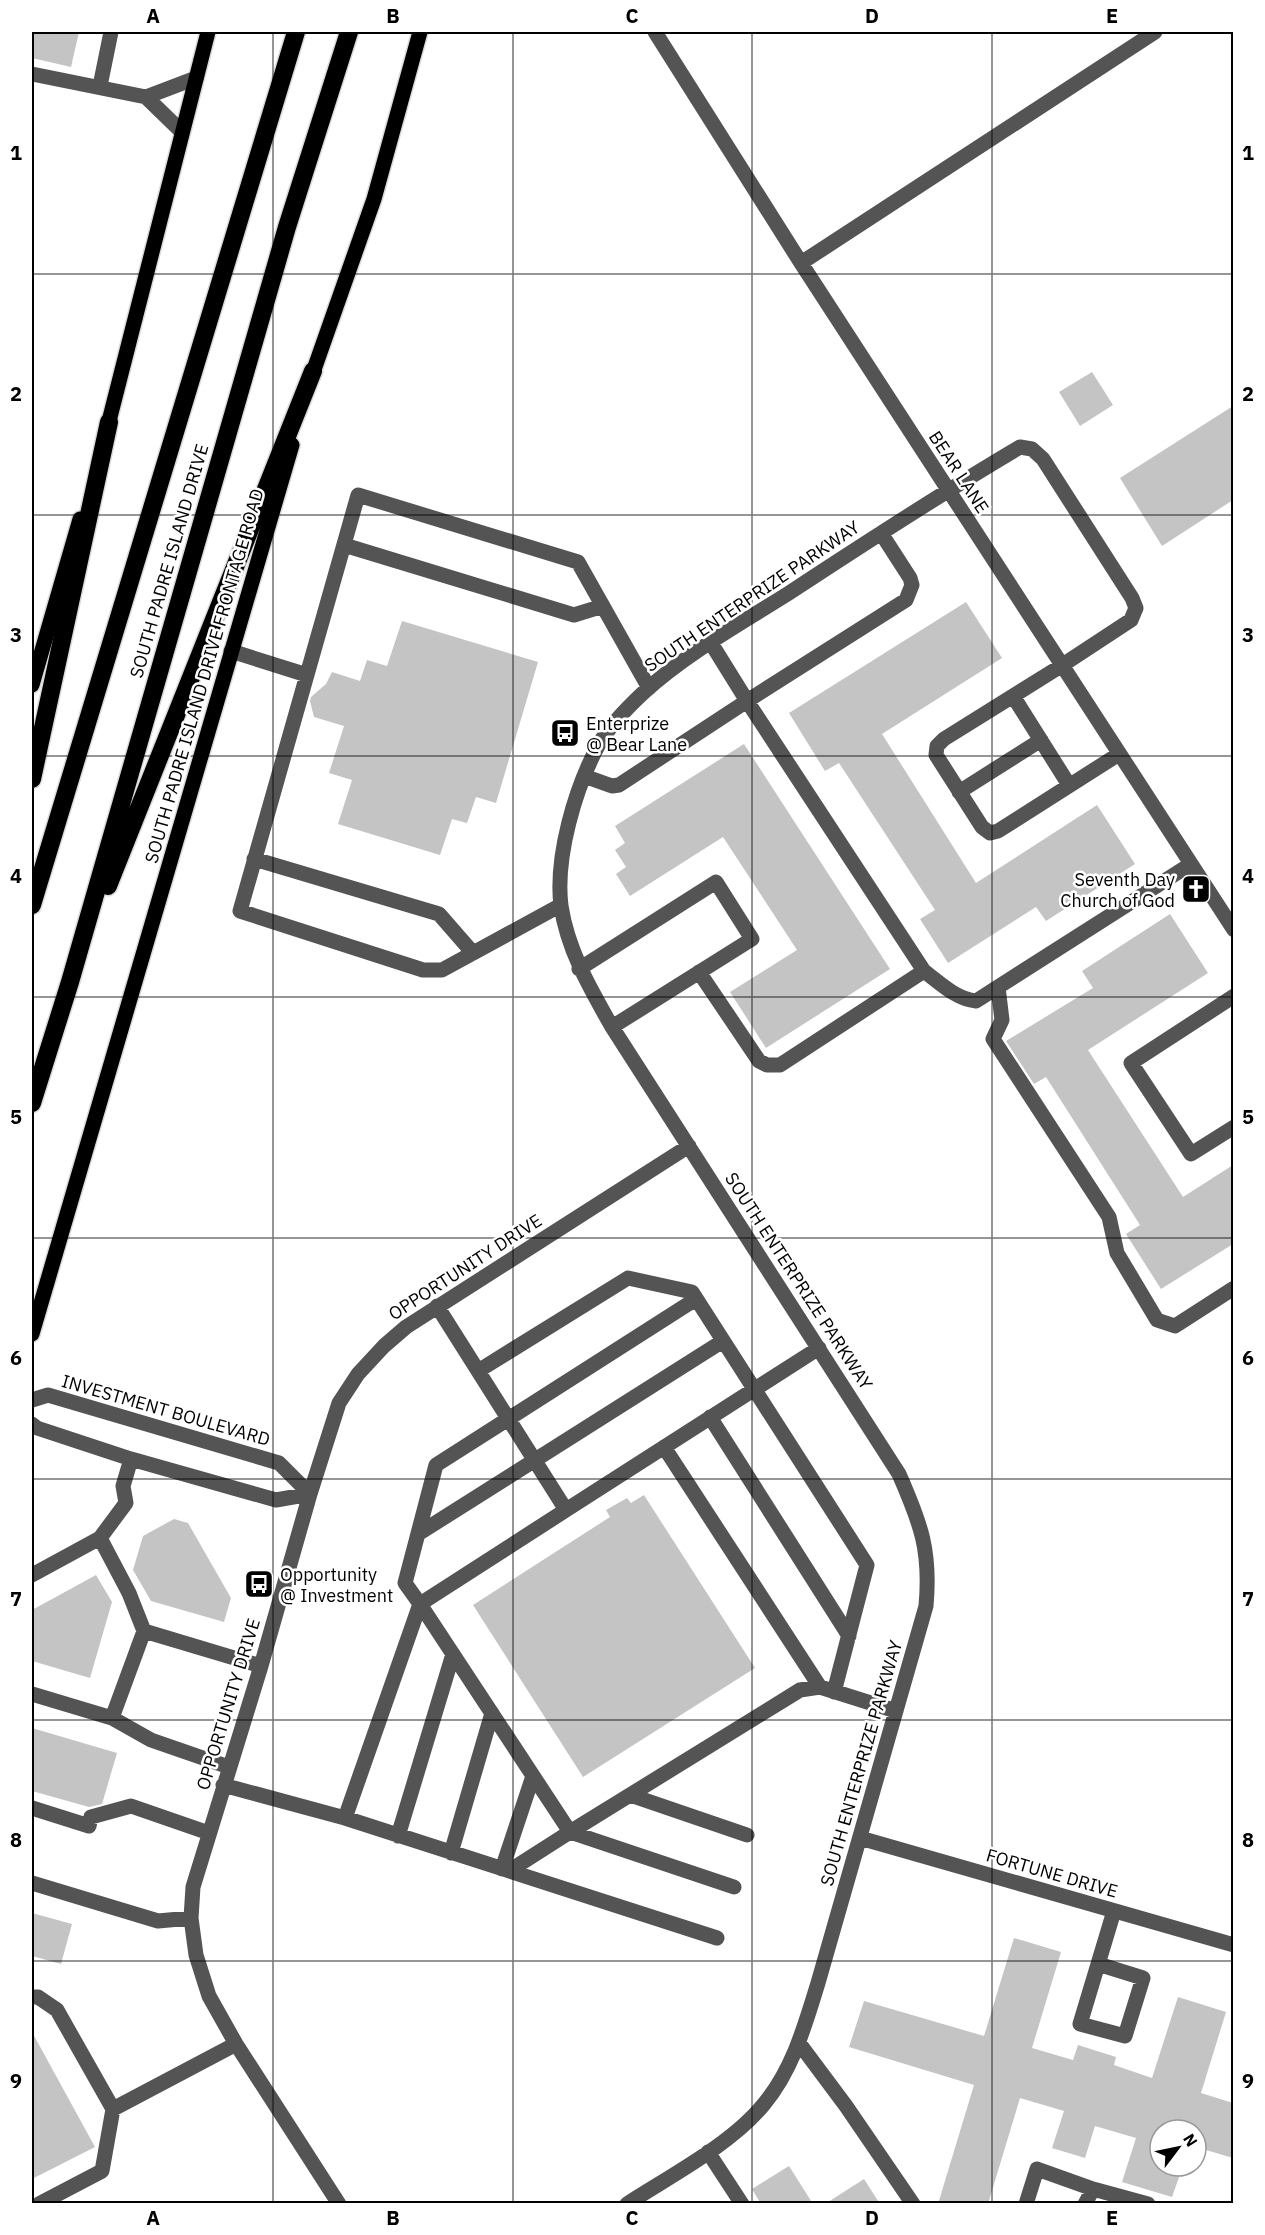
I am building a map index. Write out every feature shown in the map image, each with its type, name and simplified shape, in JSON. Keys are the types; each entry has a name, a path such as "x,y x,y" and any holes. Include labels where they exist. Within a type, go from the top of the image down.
{"highway":[{"name":"SOUTH PADRE ISLAND DRIVE","path":"32,905 296,32"},
{"name":"SOUTH PADRE ISLAND DRIVE","path":"32,1103 70,982 287,227 350,32"},
{"path":"70,982 313,371"},
{"path":"32,779 109,422"}],"main road":[{"path":"32,685 109,422 208,32"},
{"name":"SOUTH PADRE ISLAND DRIVE FRONTAGE ROAD","path":"32,1334 313,371 374,199 420,32"}],"street":[{"path":"100,86 111,32"},
{"name":"BEAR LANE","path":"655,32 1061,666 1191,864 1228,912 1233,930"},
{"path":"801,263 1155,32"},
{"path":"32,74 146,97 182,132"},
{"path":"146,97 196,78"},
{"name":"SOUTH ENTERPRIZE PARKWAY","path":"627,2204 708,2152 740,2128 764,2105 780,2081 799,2043 926,1606 929,1575 924,1540 915,1510 899,1474 612,1027 579,969 561,905 561,874 565,842 584,776 600,743 619,717 649,688 670,670 711,643 881,533 1020,447 1032,449 1043,459 1132,598 1136,608 1131,620 1061,666"},
{"path":"561,905 442,970 423,969 240,911 358,495 578,562 649,688"},
{"path":"584,776 612,786 619,785 906,600 912,585 910,578 881,533"},
{"path":"344,545 574,615 603,606"},
{"path":"711,643 924,970 946,988 966,1000 976,1000 998,987 1191,864"},
{"path":"231,651 307,675"},
{"path":"1061,666 944,739 937,746 936,755 982,827 990,833 998,831 1119,754"},
{"path":"1013,696 1069,785"},
{"path":"960,792 1041,740"},
{"path":"254,859 439,914 473,953"},
{"path":"579,969 716,882 752,939 612,1027"},
{"path":"699,972 759,1060 767,1065 780,1065 924,970"},
{"path":"998,987 1002,1020 993,1040 1109,1217 1117,1253 1157,1320 1175,1326 1233,1288"},
{"path":"1233,996 1131,1063 1191,1154 1233,1127"},
{"name":"OPPORTUNITY DRIVE","path":"339,2204 236,2044 209,1996 196,1955 191,1918 193,1887 339,1403 358,1374 384,1346 406,1327 689,1146"},
{"path":"478,1371 628,1278 692,1293 867,1565 849,1636 827,1689"},
{"path":"696,1299 436,1465 405,1583 570,1832 734,1887"},
{"path":"437,1306 566,1510"},
{"path":"418,1534 723,1341"},
{"path":"345,1818 420,1604 819,1348"},
{"name":"INVESTMENT BOULEVARD","path":"32,1400 48,1395 279,1463 310,1494"},
{"path":"710,1418 849,1636"},
{"path":"32,1424 37,1428 131,1458 276,1500 310,1494"},
{"path":"664,1447 827,1689"},
{"path":"32,1575 100,1538 126,1503 123,1486 131,1458"},
{"path":"100,1538 129,1593 144,1631 112,1718"},
{"path":"144,1631 261,1666"},
{"path":"398,1836 453,1654"},
{"path":"506,1870 800,1690 827,1689 896,1711"},
{"path":"32,1694 112,1718 151,1740 229,1767"},
{"path":"452,1853 492,1713"},
{"path":"506,1870 533,1776"},
{"path":"223,1785 345,1818 717,1938"},
{"path":"630,1795 747,1835"},
{"path":"32,1808 89,1826 91,1817 131,1806 209,1833"},
{"name":"FORTUNE DRIVE","path":"860,1838 1233,1945"},
{"path":"32,1883 158,1921 191,1918"},
{"path":"1098,1964 1143,1978 1125,2036 1080,2024 1098,1964 1114,1911"},
{"path":"32,1997 38,1997 57,2010 112,2109 102,2171 39,2204"},
{"path":"799,2043 846,2106 913,2204"},
{"path":"112,2109 236,2044"},
{"path":"708,2152 742,2204"},
{"path":"1026,2204 1037,2169 1093,2189 1148,2204"},
{"path":"1085,2204 1093,2189"}],"building":[{"path":"32,32 79,32 71,67 32,58"},
{"path":"1092,372 1113,405 1080,426 1059,392"},
{"path":"1233,406 1233,500 1162,546 1120,478"},
{"path":"966,602 1002,658 882,734 976,883 1097,805 1135,864 1046,921 1036,907 948,963 920,919 935,910 839,763 825,771 789,713"},
{"path":"402,621 538,662 496,803 476,797 467,823 452,819 440,855 338,824 352,780 329,773 344,726 314,717 310,701 311,697 326,684 332,672 360,681 367,660 387,666"},
{"path":"744,744 890,969 766,1048 730,992 797,950 723,837 630,896 616,874 626,867 615,850 625,843 615,826"},
{"path":"1170,914 1208,973 1088,1050 1183,1197 1233,1165 1233,1244 1161,1289 1126,1234 1140,1225 1046,1077 1034,1084 1006,1041 1093,988 1082,971"},
{"path":"644,1495 755,1668 583,1777 473,1605 610,1517 606,1510 627,1498 631,1503"},
{"path":"174,1519 188,1523 231,1598 224,1622 151,1601 133,1570 143,1536"},
{"path":"96,1575 112,1602 90,1678 32,1661 32,1610"},
{"path":"32,1728 117,1753 102,1804 89,1807 32,1791"},
{"path":"32,1913 72,1924 61,1964 32,1956"},
{"path":"1014,1938 1061,1952 1032,2048 1073,2060 1078,2045 1116,2057 1114,2065 1152,2078 1178,1997 1226,2012 1201,2093 1233,2103 1233,2158 1208,2151 1208,2118 1148,2118 1148,2178 1179,2178 1172,2197 1122,2182 1136,2138 1095,2126 1085,2158 1052,2148 1064,2111 1020,2098 988,2204 938,2204 974,2085 849,2047 864,2001 984,2036"},
{"path":"32,2032 95,2147 32,2179"},
{"path":"789,2166 813,2204 761,2204 752,2189"},
{"path":"864,2179 880,2204 825,2204"}],"place":[{"name":"Enterprize @ Bear Lane","path":"565,733"},
{"name":"Seventh Day Church of God","path":"1196,889"},
{"name":"Opportunity @ Investment","path":"259,1584"}]}
